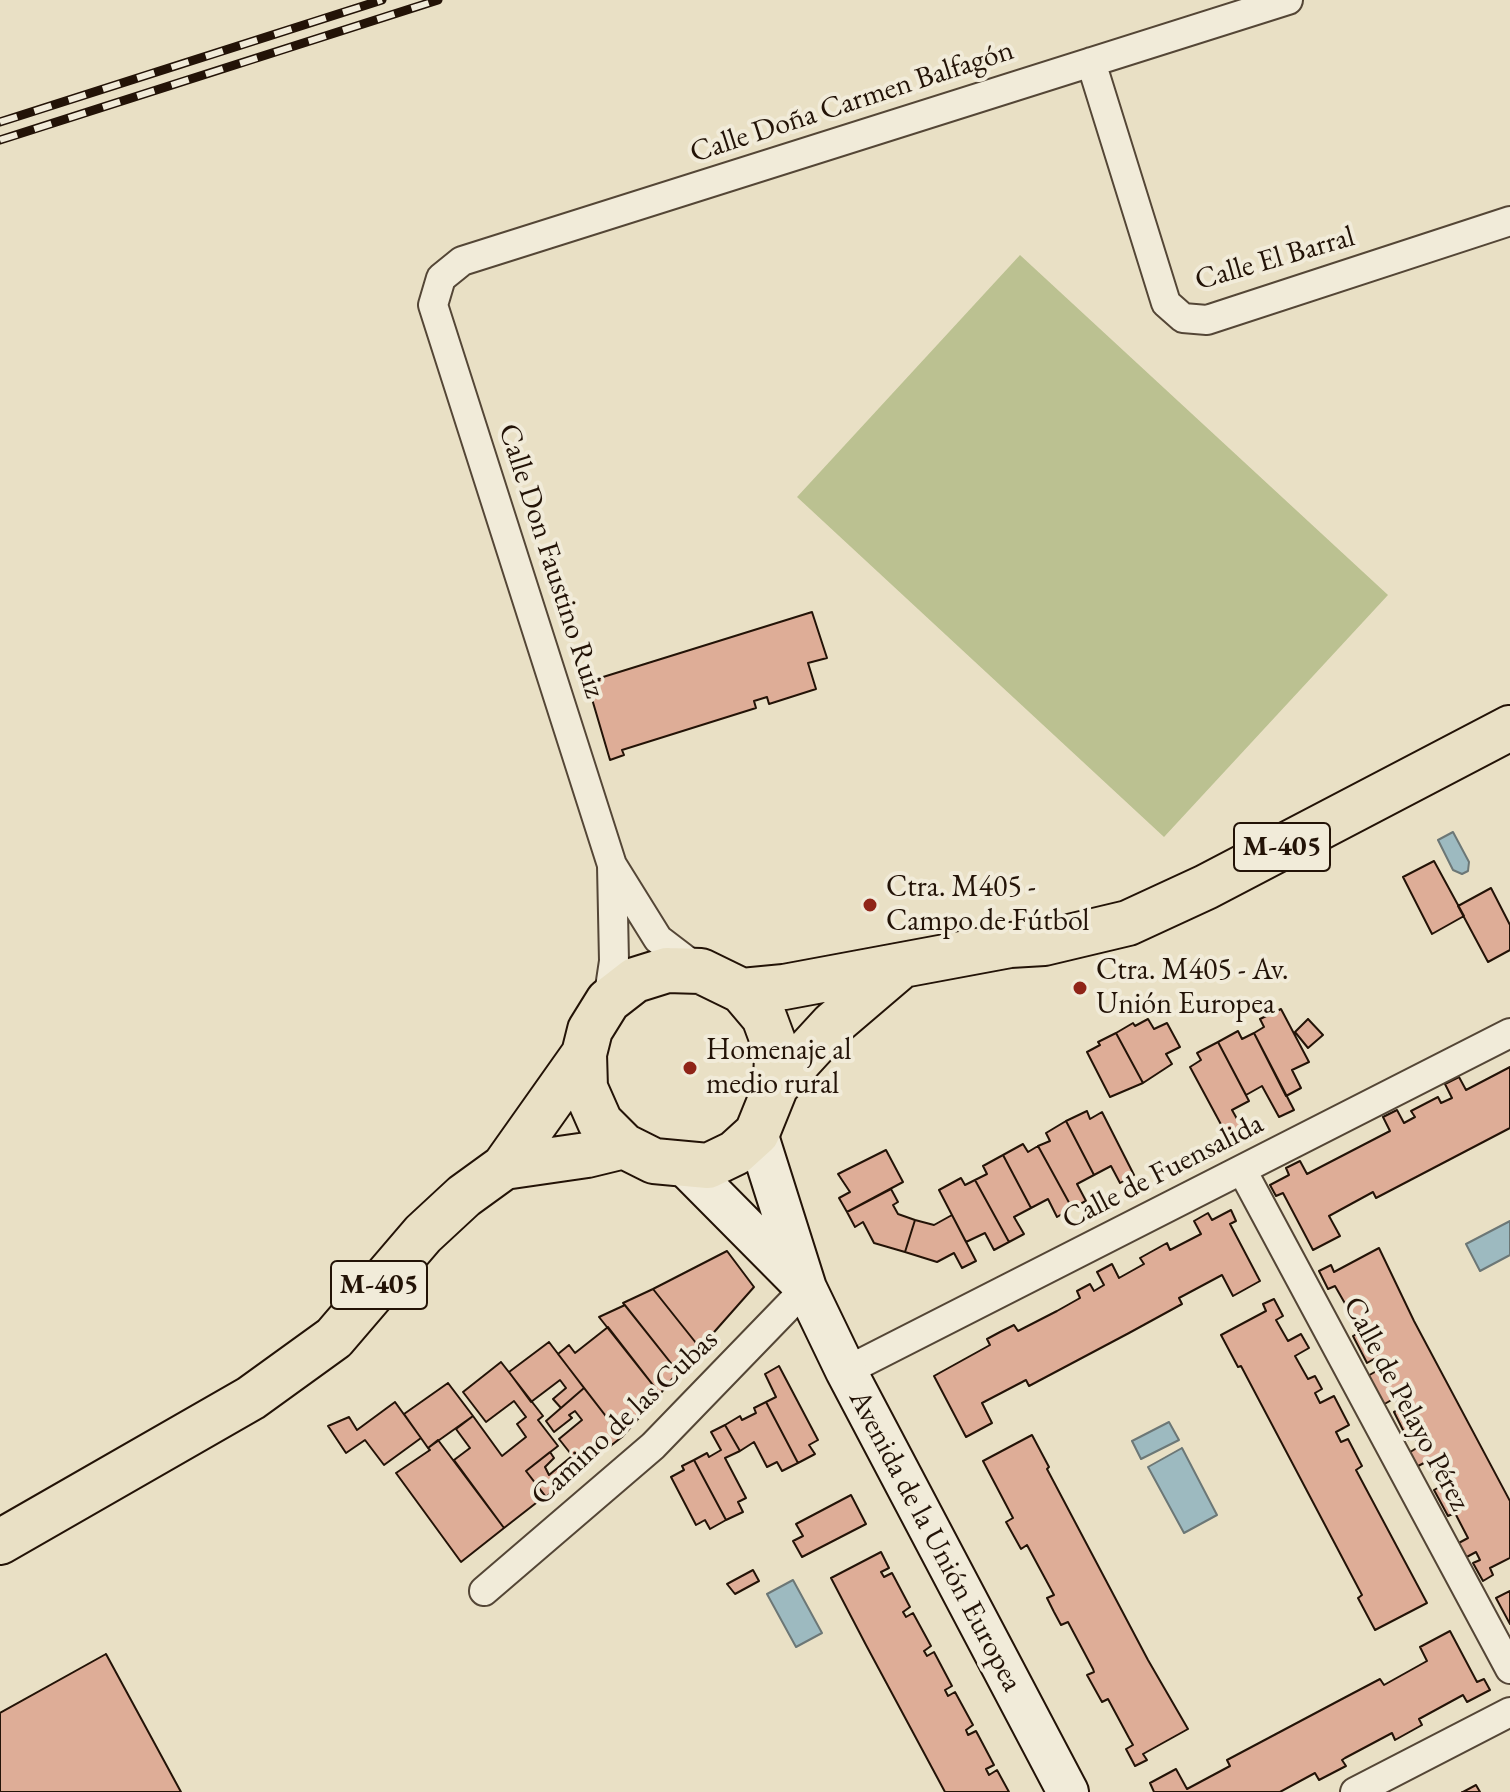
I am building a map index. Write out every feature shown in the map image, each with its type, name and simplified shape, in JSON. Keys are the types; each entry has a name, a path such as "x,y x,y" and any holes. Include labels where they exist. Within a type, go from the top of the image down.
{"main road":[{"name":"M-405","path":"742,991 784,987 1010,945 1044,943 1128,923 1206,887 1510,728"},
{"name":"M-405","path":"776,1086 833,1024 904,963"},
{"name":"M-405","path":"667,970 701,971 742,991 764,1017 777,1052 776,1086 757,1133 735,1153 708,1166 654,1161 624,1146 600,1122 585,1088 584,1054 590,1030 608,1001 635,980 667,970"},
{"name":"M-405","path":"0,1542 251,1398 334,1338 423,1234 464,1196 504,1167 584,1054"},
{"name":"M-405","path":"504,1167 587,1155 624,1146"},
{"name":"M-405","path":"0,1518 251,1398"}],"street":[{"name":"Calle Doña Carmen Balfagón","path":"441,278 462,261 1288,0"},
{"name":"Calle El Barral","path":"1091,62 1166,303 1183,318 1207,320 1510,221"},
{"name":"Calle Don Faustino Ruiz","path":"441,278 433,305 612,865 658,939 701,971"},
{"name":"Calle Don Faustino Ruiz","path":"608,1001 614,961 612,865"},
{"name":"Calle de Fuensalida","path":"846,1371 1510,1033"},
{"path":"757,1133 806,1288"},
{"path":"684,1165 806,1288"},
{"name":"Calle de Pelayo Pérez","path":"1242,1170 1510,1669"},
{"name":"Avenida de la Unión Europea","path":"806,1288 846,1371 1068,1792"},
{"name":"Camino de las Cubas","path":"484,1591 653,1446 806,1288"},
{"path":"1355,1792 1510,1712"}],"green space":[{"path":"1020,255 1388,595 1164,837 797,497"}],"water":[{"path":"1453,832 1469,862 1468,871 1462,874 1453,870 1438,840"},
{"path":"1510,1221 1510,1255 1480,1271 1466,1244"},
{"path":"1169,1422 1179,1440 1141,1459 1132,1441"},
{"path":"1182,1448 1217,1515 1184,1533 1148,1467"},
{"path":"793,1580 822,1633 796,1647 767,1594"}],"building":[{"path":"812,612 827,658 808,663 816,689 769,704 767,697 754,701 756,708 622,750 624,755 610,760 587,682"},
{"path":"1434,861 1464,916 1432,934 1403,877"},
{"path":"1491,888 1510,925 1510,950 1488,962 1458,906"},
{"path":"1281,1009 1309,1062 1292,1070 1301,1088 1286,1096 1254,1033 1264,1027 1260,1019"},
{"path":"1148,1019 1154,1029 1167,1023 1180,1047 1166,1054 1172,1064 1143,1083 1116,1033"},
{"path":"1308,1019 1323,1035 1308,1048 1295,1032"},
{"path":"1238,1031 1242,1039 1254,1033 1294,1110 1279,1117 1262,1086 1246,1095 1218,1042"},
{"path":"1116,1033 1143,1083 1110,1097 1087,1052"},
{"path":"1218,1042 1249,1101 1232,1110 1246,1135 1231,1143 1190,1067 1201,1060 1197,1053"},
{"path":"1510,1067 1510,1128 1376,1198 1373,1192 1329,1216 1340,1236 1313,1250 1283,1193 1276,1196 1270,1185 1289,1175 1286,1168 1300,1161 1307,1174 1390,1131 1383,1117 1397,1110 1404,1123 1415,1117 1411,1111 1438,1097 1441,1103 1452,1098 1445,1084 1459,1077 1466,1090"},
{"path":"1087,1111 1090,1119 1102,1112 1134,1175 1120,1183 1111,1166 1094,1175 1066,1121"},
{"path":"1066,1121 1094,1175 1077,1184 1086,1201 1072,1208 1038,1146 1050,1141 1046,1133"},
{"path":"1023,1144 1028,1152 1038,1146 1072,1208 1057,1217 1048,1199 1031,1208 1003,1155"},
{"path":"886,1150 903,1182 847,1212 839,1198 850,1192 838,1174"},
{"path":"1003,1155 1031,1208 1014,1217 1024,1234 1009,1242 975,1180 987,1174 983,1166"},
{"path":"961,1178 965,1185 975,1180 1009,1242 994,1250 985,1233 966,1242 939,1190"},
{"path":"891,1189 898,1202 893,1205 898,1214 915,1220 905,1252 874,1243 863,1222 855,1227 847,1212"},
{"path":"1231,1210 1236,1221 1230,1224 1260,1281 1233,1296 1222,1275 1179,1298 1182,1304 1129,1333 1029,1386 1026,1380 982,1403 992,1423 966,1437 934,1376 990,1345 987,1339 1000,1332 1014,1325 1018,1331 1057,1311 1080,1298 1077,1291 1090,1284 1094,1291 1104,1285 1097,1272 1112,1264 1119,1278 1144,1264 1140,1258 1167,1243 1170,1250 1201,1234 1194,1221 1208,1213 1212,1220"},
{"path":"952,1215 976,1261 962,1268 954,1253 937,1262 905,1252 915,1220 934,1225"},
{"path":"1379,1248 1414,1321 1510,1501 1510,1558 1490,1568 1493,1575 1483,1581 1473,1563 1480,1560 1476,1552 1463,1559 1455,1545 1468,1538 1455,1513 1448,1516 1434,1490 1441,1486 1428,1461 1414,1468 1407,1454 1420,1446 1414,1436 1408,1440 1394,1412 1400,1409 1395,1398 1381,1406 1366,1377 1380,1369 1374,1359 1367,1363 1353,1336 1360,1332 1347,1307 1335,1286 1328,1289 1319,1271 1331,1265 1334,1272"},
{"path":"727,1251 754,1287 700,1348 653,1289"},
{"path":"653,1289 700,1348 678,1372 623,1303"},
{"path":"1274,1299 1283,1316 1276,1320 1288,1341 1301,1334 1309,1348 1295,1356 1308,1379 1315,1376 1322,1389 1315,1393 1320,1403 1334,1396 1349,1425 1336,1432 1341,1442 1348,1439 1362,1466 1356,1470 1427,1603 1375,1630 1358,1598 1362,1595 1241,1366 1238,1367 1221,1335 1266,1311 1263,1304"},
{"path":"625,1305 678,1372 660,1394 599,1317"},
{"path":"608,1327 660,1394 622,1437 558,1354 569,1345 575,1353"},
{"path":"549,1342 584,1388 561,1408 553,1399 566,1388 560,1380 531,1402 509,1372"},
{"path":"501,1362 543,1416 538,1420 558,1446 526,1471 545,1496 504,1528 454,1460 470,1448 456,1429 473,1416 502,1456 526,1437 517,1424 526,1417 514,1401 486,1422 463,1392"},
{"path":"779,1366 818,1440 809,1445 815,1454 798,1463 766,1402 776,1397 765,1374"},
{"path":"448,1383 473,1416 428,1448 404,1414"},
{"path":"584,1388 622,1437 582,1468 559,1439 582,1420 575,1411 569,1415 572,1418 554,1432 546,1421"},
{"path":"395,1402 421,1438 384,1465 365,1440 346,1453 328,1426 349,1417 357,1430"},
{"path":"766,1402 798,1463 782,1471 777,1462 767,1467 754,1442 740,1451 725,1425 740,1416 742,1420 756,1413 754,1408"},
{"path":"725,1425 740,1451 725,1458 746,1498 738,1502 743,1512 726,1520 694,1460 721,1450 711,1432"},
{"path":"1032,1435 1148,1660 1188,1729 1143,1754 1147,1760 1135,1766 1126,1749 1133,1745 1108,1699 1102,1702 1087,1675 1094,1672 1093,1669 1068,1622 1061,1625 1054,1612 1047,1598 1054,1595 1027,1545 1021,1549 1006,1522 1013,1518 983,1461"},
{"path":"438,1440 504,1528 461,1562 396,1473 430,1450 428,1448"},
{"path":"550,1452 554,1458 545,1467 549,1475 572,1456 582,1468 546,1497 526,1471"},
{"path":"694,1460 726,1520 710,1529 705,1520 696,1525 671,1477"},
{"path":"851,1495 866,1524 802,1557 793,1541 803,1536 796,1524"},
{"path":"881,1552 889,1568 881,1572 884,1577 892,1573 910,1607 903,1612 906,1617 913,1613 931,1646 924,1651 927,1656 934,1652 952,1686 945,1690 948,1696 955,1692 973,1725 966,1730 968,1735 976,1731 994,1765 986,1769 989,1775 997,1770 1009,1792 945,1792 866,1645 831,1578"},
{"path":"753,1570 759,1581 735,1594 727,1584"},
{"path":"1510,1591 1510,1624 1496,1598"},
{"path":"1450,1631 1477,1682 1484,1679 1490,1690 1467,1702 1463,1695 1419,1719 1422,1725 1395,1740 1392,1733 1345,1758 1342,1760 1346,1766 1319,1780 1315,1773 1280,1792 1154,1792 1150,1783 1176,1769 1187,1789 1230,1766 1227,1760 1342,1699 1380,1679 1384,1685 1427,1661 1420,1647"},
{"path":"106,1654 181,1792 0,1792 0,1713"},
{"path":"1476,1785 1480,1792 1463,1792"}],"railway":[{"path":"0,122 382,0"},
{"path":"0,140 438,0"}],"place":[{"name":"Ctra. M405 - Campo de Fútbol","path":"870,905"},
{"name":"Ctra. M405 - Av. Unión Europea","path":"1080,988"},
{"name":"Homenaje al medio rural","path":"690,1068"}]}
